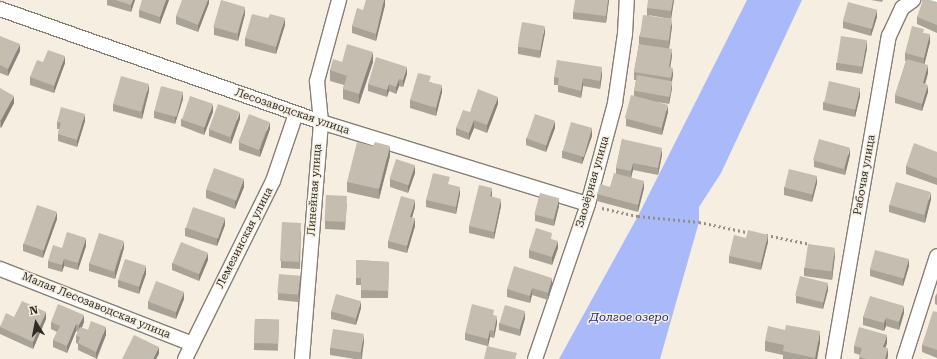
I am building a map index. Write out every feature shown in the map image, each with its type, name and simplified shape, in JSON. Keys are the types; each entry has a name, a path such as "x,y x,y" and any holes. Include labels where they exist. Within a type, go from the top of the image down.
{"street":[{"name":"Линейная улица","path":"302,359 320,122 317,81 339,0"},
{"name":"Заозёрная улица","path":"535,359 588,204 615,103 625,34 627,0"},
{"name":"Рабочая улица","path":"833,359 889,36 902,8 913,0"},
{"path":"931,0 937,3"},
{"name":"Лесозаводская улица","path":"0,9 320,122 588,204"},
{"name":"Лемезинская улица","path":"185,359 273,181 296,114"},
{"path":"904,359 937,256"},
{"name":"Малая Лесозаводская улица","path":"0,268 192,344"}],"path":[{"path":"588,204 638,216 699,222 813,245"}],"water":[{"name":"Долгое озеро","path":"747,0 802,0 721,173 699,207 699,222 660,359 559,359 638,216"}],"building":[{"path":"115,0 133,0 131,5"},
{"path":"142,0 166,0 160,17 139,10"},
{"path":"182,0 208,0 198,25 176,16"},
{"path":"221,0 245,7 237,34 213,27"},
{"path":"366,0 384,0 376,34 352,26 357,8 363,10"},
{"path":"575,0 608,0 606,16 573,12"},
{"path":"648,0 673,0 671,11 647,8"},
{"path":"923,0 937,2 937,25 917,17"},
{"path":"848,2 877,10 872,29 843,21"},
{"path":"252,14 268,18 270,14 285,18 276,47 245,38"},
{"path":"643,15 672,19 669,41 640,37"},
{"path":"522,22 545,26 540,51 518,47"},
{"path":"912,26 924,29 923,33 930,34 924,58 905,53"},
{"path":"0,36 20,44 8,69 0,65"},
{"path":"841,36 867,40 862,67 837,63"},
{"path":"347,44 373,52 359,94 343,89 347,76 330,70 333,59 342,62"},
{"path":"639,44 672,49 669,67 673,68 671,78 634,72"},
{"path":"48,50 65,56 54,86 30,77 37,60 43,62"},
{"path":"376,57 407,67 403,80 399,79 396,87 389,84 387,90 368,84"},
{"path":"907,59 928,65 923,83 928,85 922,104 895,95"},
{"path":"557,60 602,67 600,81 583,78 581,91 558,85 559,78 554,77"},
{"path":"418,73 431,76 429,82 442,85 436,108 410,100"},
{"path":"637,75 672,81 670,97 634,91"},
{"path":"121,76 149,84 141,112 113,104"},
{"path":"829,81 860,88 855,110 824,102"},
{"path":"161,86 183,92 176,117 154,111"},
{"path":"0,88 14,96 1,120 0,120"},
{"path":"478,89 498,97 487,125 474,120 469,133 456,128 463,110 470,112"},
{"path":"631,95 668,105 661,128 625,118"},
{"path":"190,96 213,104 205,127 182,120"},
{"path":"218,104 240,112 230,137 209,129"},
{"path":"61,107 85,114 77,140 58,134 61,123 57,122"},
{"path":"249,114 270,122 259,150 238,142"},
{"path":"535,114 555,121 546,145 527,139"},
{"path":"571,122 592,128 584,157 563,151"},
{"path":"622,139 662,148 658,168 633,163 631,171 616,168"},
{"path":"819,139 850,148 844,169 813,160"},
{"path":"357,142 373,146 375,142 390,146 379,189 347,182"},
{"path":"914,143 937,152 937,178 906,166"},
{"path":"396,159 415,165 409,185 390,179"},
{"path":"214,168 244,179 236,201 206,190"},
{"path":"789,169 817,176 813,194 784,187"},
{"path":"433,173 450,177 448,184 460,187 456,207 426,200"},
{"path":"614,173 644,181 638,205 597,194 600,184 610,187"},
{"path":"896,182 931,192 924,215 889,205"},
{"path":"479,185 492,188 490,196 501,199 494,232 469,226"},
{"path":"540,193 559,198 554,219 534,214"},
{"path":"326,195 347,196 346,222 325,221"},
{"path":"401,196 415,200 410,217 415,218 407,246 388,241"},
{"path":"37,205 57,212 44,251 24,244"},
{"path":"193,207 225,218 218,239 186,228"},
{"path":"282,222 301,223 299,262 280,261"},
{"path":"536,228 552,233 551,239 558,241 552,257 529,250"},
{"path":"748,230 768,235 761,263 729,256 734,235 746,238"},
{"path":"67,232 86,238 78,263 64,259 62,265 48,261 53,245 62,248"},
{"path":"99,233 124,241 114,271 89,263"},
{"path":"181,242 208,253 199,274 172,263"},
{"path":"808,244 835,248 831,272 805,268"},
{"path":"875,250 909,259 904,278 870,269"},
{"path":"125,259 146,266 139,287 118,280"},
{"path":"356,260 389,262 388,291 361,290 361,278 356,278"},
{"path":"514,266 552,278 548,293 532,288 530,296 507,289"},
{"path":"279,274 300,276 298,295 277,293"},
{"path":"800,276 828,283 823,302 795,295"},
{"path":"156,281 184,292 176,312 148,302"},
{"path":"336,294 361,301 356,318 331,311"},
{"path":"870,296 904,306 899,322 886,318 884,323 863,317"},
{"path":"22,301 46,312 33,342 0,327 6,313 14,317"},
{"path":"58,304 84,315 79,325 76,324 67,346 53,340 60,326 51,322"},
{"path":"472,304 494,310 493,315 497,316 494,331 490,330 488,339 465,333"},
{"path":"505,305 525,311 520,329 499,323"},
{"path":"933,311 937,312 937,350 922,345"},
{"path":"255,319 279,320 278,344 254,343"},
{"path":"91,321 106,327 96,352 78,343 80,337 76,336 80,327 88,330"},
{"path":"786,325 820,331 815,358 783,351 784,345 765,341 768,326 785,330"},
{"path":"859,327 887,335 883,347 888,348 885,359 867,359 859,357 862,348 854,346"},
{"path":"333,329 364,334 361,353 330,348"},
{"path":"134,335 159,347 153,359 122,359"},
{"path":"487,346 517,353 515,359 484,359"}]}
